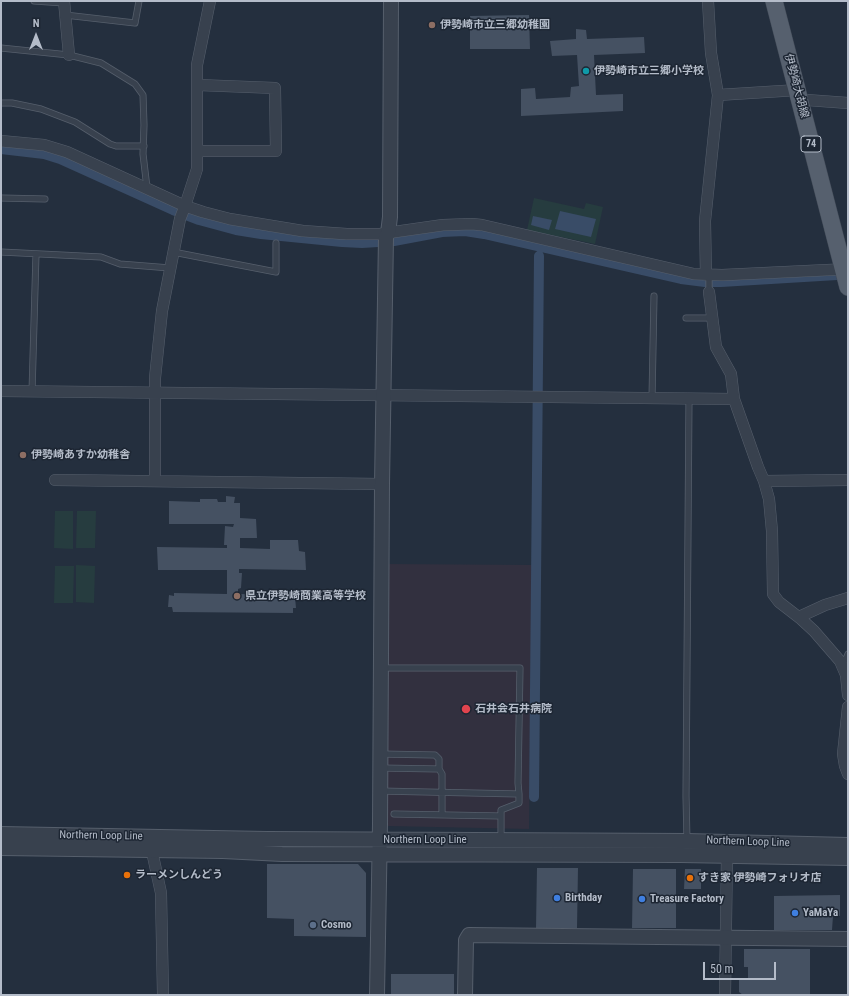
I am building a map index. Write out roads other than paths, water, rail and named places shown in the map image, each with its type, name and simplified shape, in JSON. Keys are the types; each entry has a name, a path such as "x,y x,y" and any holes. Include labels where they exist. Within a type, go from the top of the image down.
{"main road":[{"name":"伊勢崎大胡線","path":"774,1 846,269 848,287"}],"street":[{"path":"155,481 155,392 162,311 180,218 197,169 197,65 210,1"},
{"path":"377,995 382,484 387,239 390,217 391,1"},
{"path":"708,1 712,66 718,95 705,221 708,281 716,347 731,374 734,399 764,481 771,515 773,594 778,602 799,617 822,640 842,664 846,675 848,695"},
{"path":"64,2 69,55"},
{"path":"197,150 276,151 275,88 198,85"},
{"path":"718,95 799,96 807,100 848,103"},
{"path":"1,141 44,145 67,152 185,206 230,218 303,230 387,239 443,225 460,224 482,226 668,268 708,281 722,275 846,269"},
{"path":"1,392 155,392 384,396 734,399"},
{"path":"55,480 382,484"},
{"path":"764,481 848,480"},
{"path":"799,617 825,605 848,598"},
{"path":"848,707 843,754 848,774"},
{"name":"Northern Loop Line","path":"1,834 154,844 379,855 727,855 848,858"},
{"name":"Northern Loop Line","path":"1,848 379,840 687,841 848,845"},
{"path":"154,844 153,856 161,893 163,995"},
{"path":"725,995 727,855"},
{"path":"465,995 466,940 469,935 848,939"}],"lane":[{"path":"34,1 64,2"},
{"path":"65,15 135,23 139,1"},
{"path":"1,48 69,55 101,63 135,84 143,95 147,188"},
{"path":"1,103 12,103 41,109 75,122 110,144 116,146 144,146"},
{"path":"1,198 45,199"},
{"path":"173,252 276,272 276,244"},
{"path":"1,252 102,257 120,264 170,268"},
{"path":"32,392 36,254"},
{"path":"652,399 654,296"},
{"path":"686,318 712,318"},
{"path":"687,841 686,796 689,399"},
{"path":"842,664 848,654"},
{"path":"381,668 520,668 519,803 501,810 501,840"},
{"path":"380,761 435,755 439,759 439,769 442,774 442,814"},
{"path":"380,761 439,769"},
{"path":"380,790 519,794"},
{"path":"394,814 501,816"}],"water":[{"path":"560,211 596,219 591,237 555,229"},
{"path":"533,216 552,220 549,230 531,225"}],"waterway":[{"path":"1,149 44,154 60,159 173,210 199,220 236,230 261,234 362,243 394,241 442,232 465,231 681,279 705,282 837,275"},
{"path":"534,797 539,256"}],"place":[{"name":"伊勢崎市立三郷幼稚園","path":"432,25"},
{"name":"伊勢崎市立三郷小学校","path":"586,71"},
{"name":"伊勢崎あすか幼稚舎","path":"23,455"},
{"name":"県立伊勢崎商業高等学校","path":"237,596"},
{"name":"石井会石井病院","path":"466,709"},
{"name":"ラーメンしんどう","path":"127,875"},
{"name":"すき家 伊勢崎フォリオ店","path":"690,878"},
{"name":"Birthday","path":"557,898"},
{"name":"Treasure Factory","path":"642,899"},
{"name":"YaMaYa","path":"795,913"},
{"name":"Cosmo","path":"313,925"}]}
